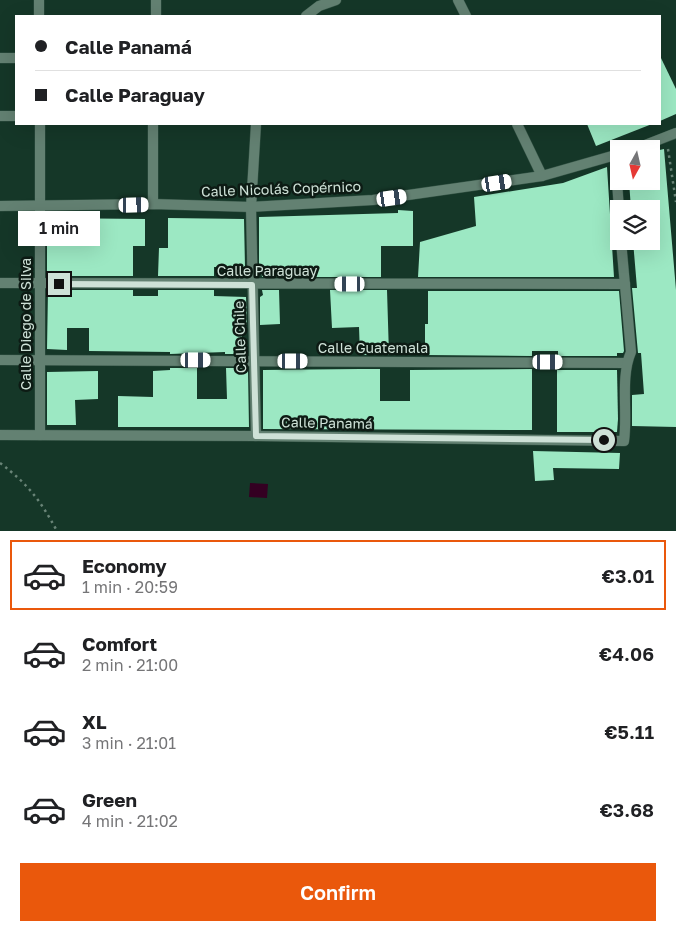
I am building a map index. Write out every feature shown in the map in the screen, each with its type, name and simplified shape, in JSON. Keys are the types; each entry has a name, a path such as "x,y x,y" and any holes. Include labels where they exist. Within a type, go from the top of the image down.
{"street":[{"path":"39,0 39,15"},
{"path":"156,0 156,15"},
{"path":"308,0 319,6"},
{"path":"307,15 319,6 336,0"},
{"path":"458,0 466,15"},
{"path":"0,58 15,58"},
{"path":"0,116 15,116"},
{"name":"Calle Diego de Silva","path":"40,125 40,435"},
{"path":"153,125 153,204"},
{"name":"Calle Chile","path":"256,125 251,207 256,436"},
{"path":"517,125 542,176"},
{"path":"658,140 671,135"},
{"name":"Calle Nicolás Copérnico","path":"0,206 153,204 251,207 374,200 542,176 610,156"},
{"path":"622,250 631,352 626,363"},
{"name":"Calle Paraguay","path":"0,283 252,285 625,284"},
{"name":"Calle Guatemala","path":"0,360 626,363"},
{"name":"Calle Panamá","path":"0,435 624,441 626,427 626,363"}],"path":[{"path":"671,135 676,202"},
{"path":"0,463 22,480 42,504 57,531"}],"shaded area":[{"path":"250,483 268,484 267,498 249,497"}],"building":[{"path":"661,58 676,89 676,114 661,121"},
{"path":"587,125 649,125 610,140 596,146"},
{"path":"664,149 676,290 676,427 632,426 632,395 644,394 641,353 638,353 632,288 637,288 634,250 660,250 660,200 630,200 630,190 660,190 660,150"},
{"path":"607,167 610,250 612,250 614,277 418,277 420,242 476,226 474,197 563,183"},
{"path":"398,210 413,211 413,246 381,246 381,277 262,277 261,268 259,268 259,217 398,213"},
{"path":"47,218 145,219 145,246 133,246 133,276 47,276"},
{"path":"168,218 244,219 245,267 214,267 214,276 158,276 159,248 168,248"},
{"path":"48,290 133,290 133,296 158,296 158,290 214,290 214,296 246,297 247,325 242,325 242,354 225,354 225,352 170,354 170,352 89,351 89,328 67,328 67,350 47,349"},
{"path":"262,290 279,290 280,324 260,325 260,297 263,295"},
{"path":"330,290 387,290 389,355 360,355 359,327 332,328"},
{"path":"428,291 619,291 624,351 623,353 617,353 617,356 558,356 558,351 532,351 532,356 425,355 425,324 428,324"},
{"path":"170,368 197,368 197,399 227,399 226,368 245,368 248,371 249,427 118,427 118,396 153,397 153,371 170,370"},
{"path":"380,369 380,401 410,401 410,370 532,369 532,430 263,429 263,370"},
{"path":"557,370 617,370 617,432 557,432"},
{"path":"98,371 98,399 75,400 76,425 47,425 47,372"},
{"path":"533,451 620,453 619,469 553,468 554,480 535,481"}],"route":[{"path":"59,284 252,285 256,436 604,440"}]}
